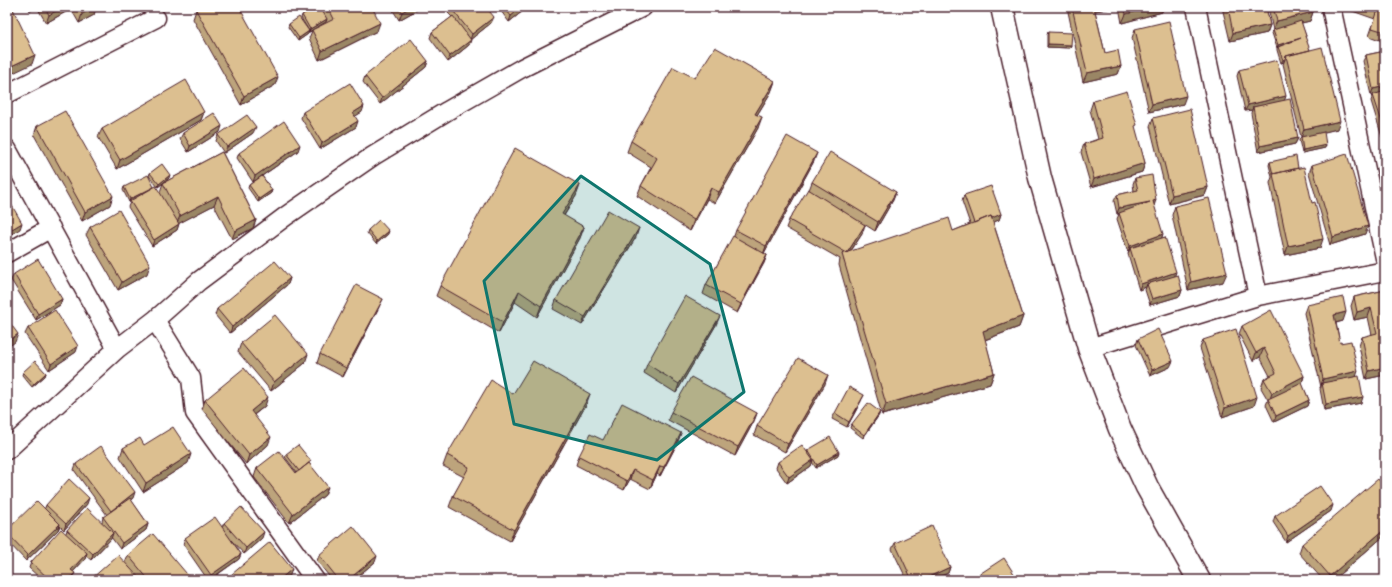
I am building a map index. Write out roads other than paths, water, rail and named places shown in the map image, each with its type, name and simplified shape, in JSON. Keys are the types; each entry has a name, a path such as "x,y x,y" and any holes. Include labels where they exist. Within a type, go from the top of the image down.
{"street":[{"path":"7,450 117,348 155,320 205,277 286,216 373,156 447,111 623,11 643,7"},
{"path":"1002,7 1040,178 1089,348 1120,429 1147,487 1199,580"},
{"path":"1196,7 1258,296"},
{"path":"1331,7 1385,258"},
{"path":"7,94 156,18"},
{"path":"7,149 117,348"},
{"path":"7,253 51,228"},
{"path":"1089,348 1258,296 1385,271"},
{"path":"155,320 191,378 195,413 315,580"}]}
